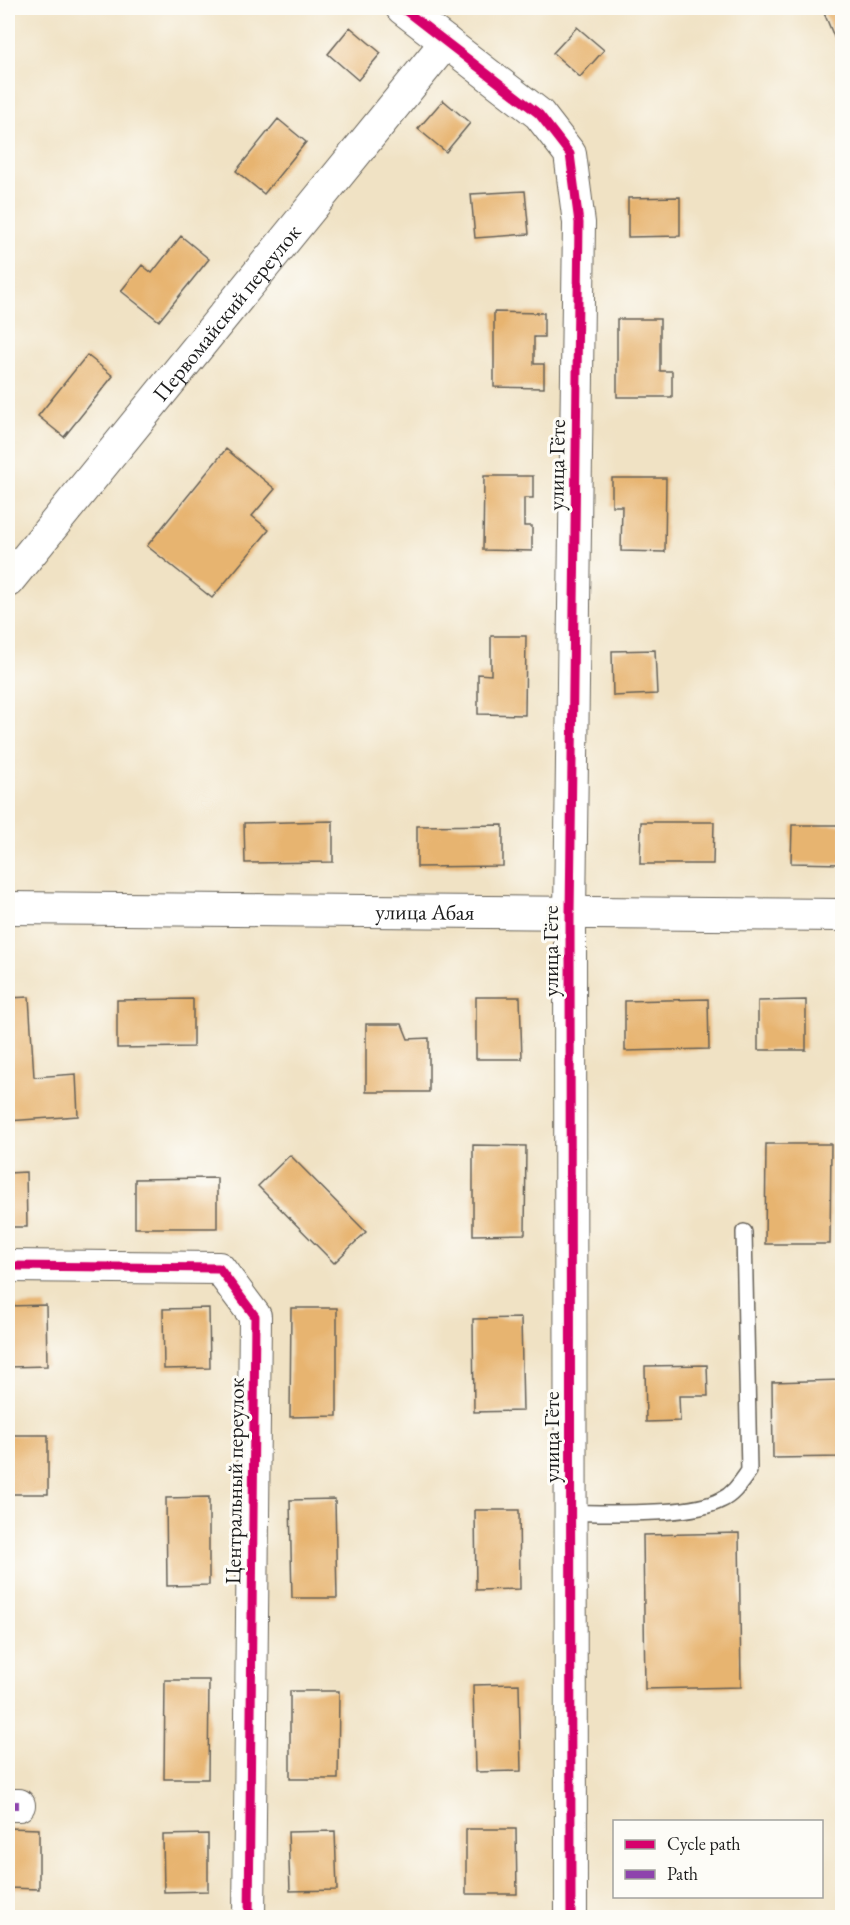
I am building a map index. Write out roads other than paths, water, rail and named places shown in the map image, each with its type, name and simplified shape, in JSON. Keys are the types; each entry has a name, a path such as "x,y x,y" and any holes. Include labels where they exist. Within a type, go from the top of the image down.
{"street":[{"name":"улица Гёте","path":"402,8 538,114 570,154 579,223 570,913 572,1917"},
{"name":"Первомайский переулок","path":"8,581 446,42"},
{"name":"улица Абая","path":"8,909 843,915"},
{"name":"Центральный переулок","path":"8,1266 219,1268 255,1316 249,1917"}],"lane":[{"path":"571,1513 698,1509 722,1500 737,1488 749,1471 744,1232"}]}
